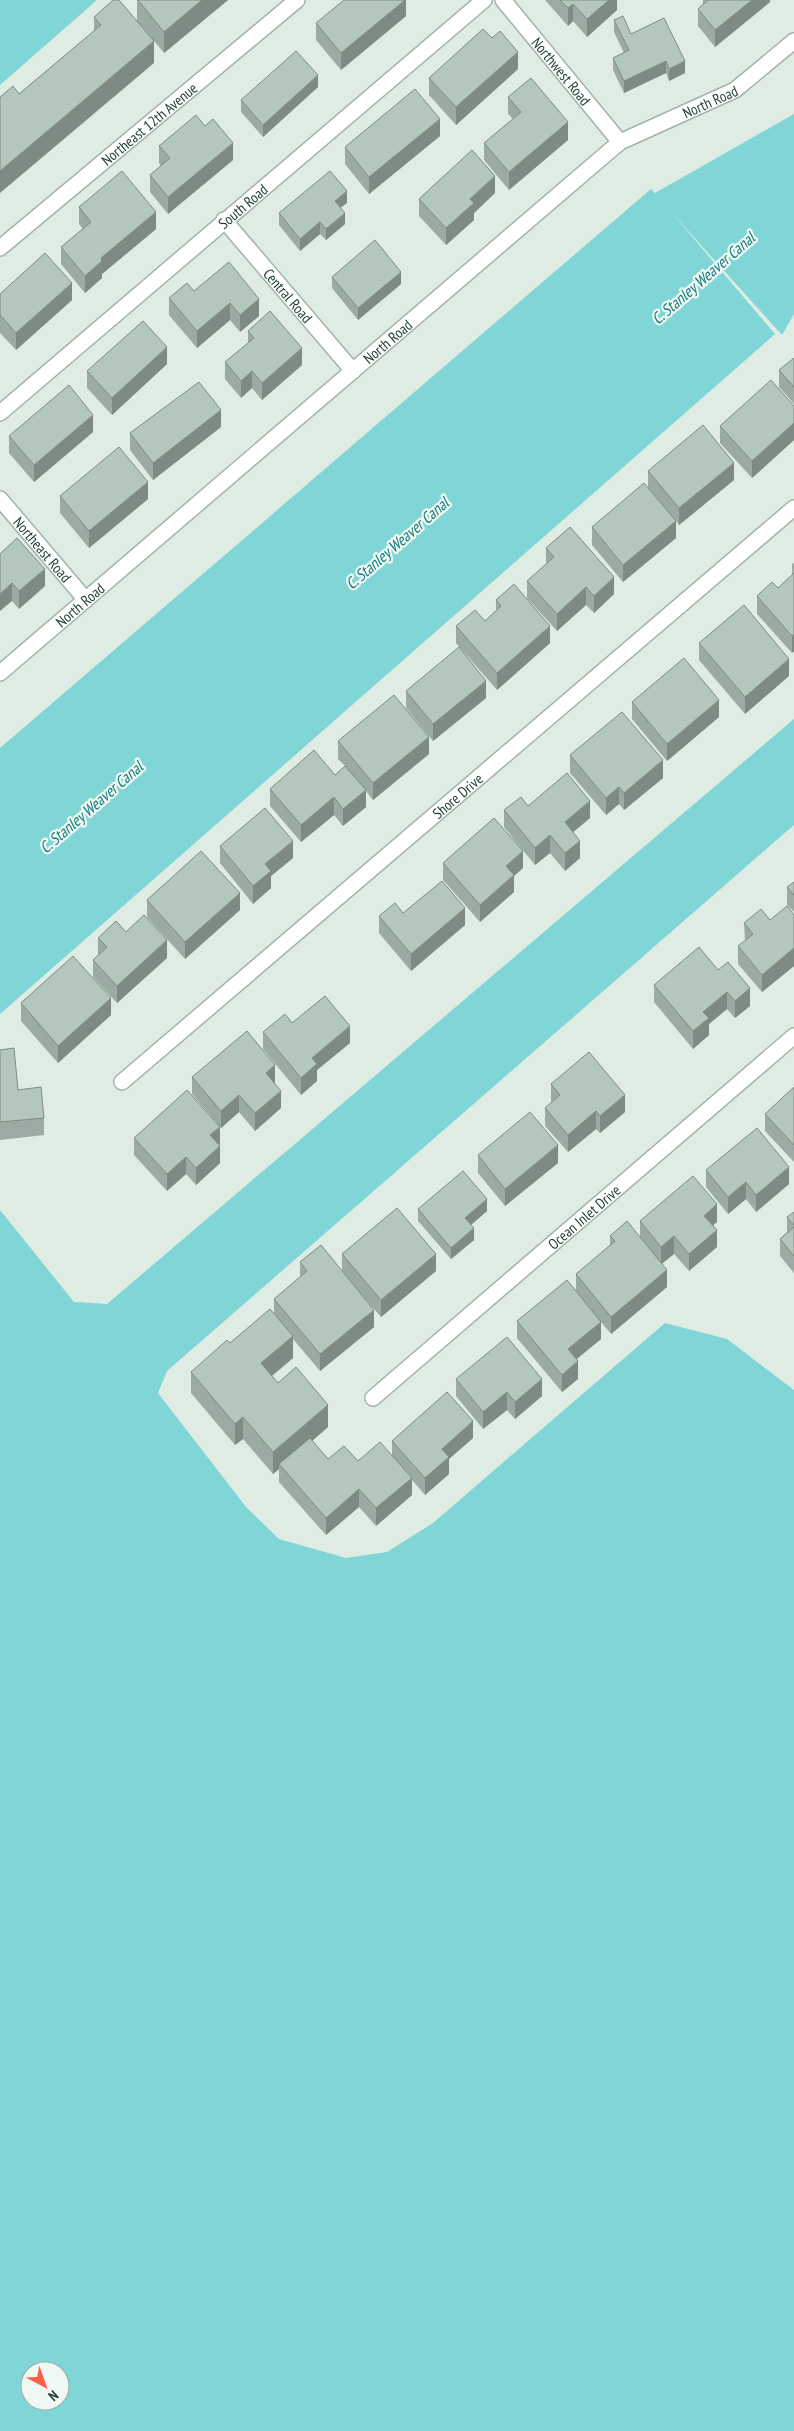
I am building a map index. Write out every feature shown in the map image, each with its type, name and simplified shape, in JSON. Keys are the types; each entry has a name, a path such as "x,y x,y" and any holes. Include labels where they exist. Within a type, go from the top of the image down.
{"street":[{"name":"Northeast 12th Avenue","path":"0,248 297,0"},
{"name":"South Road","path":"0,413 484,0"},
{"name":"Northwest Road","path":"503,0 620,142"},
{"name":"North Road","path":"0,673 620,142 735,90 794,42"},
{"name":"Central Road","path":"224,220 352,371"},
{"name":"Northeast Road","path":"0,499 86,600"},
{"name":"Shore Drive","path":"122,1082 794,508"},
{"name":"Ocean Inlet Drive","path":"373,1398 794,1036"}],"water":[{"path":"0,0 97,0 0,85"},
{"name":"C. Stanley Weaver Canal","path":"794,114 794,314 782,335 672,213 775,334 0,1014 0,748 651,189 655,193"},
{"path":"794,719 794,825 167,1371 158,1393 246,1507 279,1539 346,1558 387,1552 433,1523 665,1323 727,1339 794,1390 794,2431 0,2431 0,1210 74,1302 107,1304"}],"building":[{"path":"113,0 119,0 154,41 0,171 0,97 13,86 19,94 101,25 94,17"},
{"path":"138,0 202,0 164,32"},
{"path":"344,0 405,0 341,53 316,23"},
{"path":"560,0 609,0 587,19 573,4 568,8"},
{"path":"708,0 752,0 715,30 698,9"},
{"path":"623,16 631,34 664,18 685,61 669,69 666,61 624,81 613,58 629,50 614,20"},
{"path":"483,29 492,38 500,31 518,52 456,107 429,78"},
{"path":"296,51 318,75 263,125 241,100"},
{"path":"531,78 568,122 509,172 484,143 521,112 508,97"},
{"path":"415,89 440,119 369,177 345,147"},
{"path":"196,115 205,126 213,119 233,143 168,197 150,175 170,158 159,146"},
{"path":"472,150 495,176 470,199 474,203 446,228 419,199"},
{"path":"122,171 156,212 101,258 102,261 85,276 61,247 91,222 79,207"},
{"path":"330,171 347,191 335,201 345,213 326,229 320,222 300,239 279,213"},
{"path":"375,240 401,272 358,308 332,277"},
{"path":"45,253 72,283 16,333 0,315 0,294"},
{"path":"229,262 259,299 240,315 230,303 197,331 169,298 187,283 194,291"},
{"path":"270,311 302,348 262,383 252,371 241,381 225,362 254,338 248,331"},
{"path":"143,321 167,347 112,398 87,371"},
{"path":"794,358 794,387 779,370"},
{"path":"771,380 794,406 794,423 752,461 720,426"},
{"path":"199,382 221,410 153,463 130,433"},
{"path":"69,385 93,415 34,465 9,436"},
{"path":"703,425 734,463 679,508 648,471"},
{"path":"119,447 148,482 89,531 60,496"},
{"path":"644,483 676,521 623,565 592,527"},
{"path":"570,527 614,577 594,596 586,587 557,614 527,581 554,557 546,548"},
{"path":"17,538 45,569 19,591 12,583 0,594 0,554"},
{"path":"794,573 794,634 792,636 757,596 772,582 778,588"},
{"path":"514,584 550,626 497,673 456,626 475,610 485,621 501,606 496,600"},
{"path":"744,605 789,659 745,697 699,643"},
{"path":"459,647 486,681 433,724 406,691"},
{"path":"684,658 719,700 667,744 632,702"},
{"path":"394,695 429,737 373,783 338,741"},
{"path":"622,712 663,760 624,793 619,787 606,798 570,755"},
{"path":"314,750 335,775 345,766 366,790 343,809 334,797 301,825 270,789"},
{"path":"567,773 590,801 565,822 580,841 565,853 550,835 535,848 504,810 521,797 528,806"},
{"path":"265,808 293,841 265,864 271,871 253,886 220,846"},
{"path":"494,818 523,851 506,866 514,875 480,905 443,863"},
{"path":"201,851 240,893 185,942 147,900"},
{"path":"442,881 465,908 411,954 379,916 395,903 403,913"},
{"path":"794,882 794,895 787,887"},
{"path":"787,906 794,915 794,948 762,975 738,946 753,934 744,923 761,909 770,920"},
{"path":"144,915 167,940 117,986 93,960 107,947 98,938 116,921 126,932"},
{"path":"699,947 718,970 728,962 750,988 735,1001 727,992 703,1012 709,1018 693,1031 654,985"},
{"path":"73,956 111,998 58,1046 21,1003"},
{"path":"325,996 350,1026 312,1058 317,1064 301,1078 263,1032 285,1014 292,1023"},
{"path":"247,1031 275,1065 266,1073 281,1091 255,1113 239,1095 221,1111 192,1077"},
{"path":"14,1048 18,1090 41,1087 44,1118 0,1122 0,1050"},
{"path":"589,1052 625,1095 600,1116 596,1111 568,1135 545,1108 560,1095 551,1084"},
{"path":"794,1087 794,1145 765,1114"},
{"path":"187,1090 220,1127 210,1135 220,1146 196,1168 186,1157 167,1174 134,1138"},
{"path":"530,1112 558,1145 505,1189 478,1155"},
{"path":"757,1128 789,1167 756,1195 746,1182 728,1197 706,1170"},
{"path":"463,1171 487,1199 465,1218 474,1228 451,1248 418,1209"},
{"path":"693,1176 717,1204 704,1216 717,1230 689,1254 674,1236 661,1247 640,1221"},
{"path":"397,1208 436,1254 381,1300 342,1254"},
{"path":"794,1212 794,1225 787,1217"},
{"path":"627,1221 667,1270 611,1317 576,1274 615,1241 610,1236"},
{"path":"794,1227 794,1256 780,1239"},
{"path":"321,1245 374,1310 320,1354 274,1299 307,1271 300,1262"},
{"path":"567,1280 601,1322 568,1349 578,1361 562,1375 517,1321"},
{"path":"270,1309 293,1336 261,1363 278,1383 296,1367 328,1405 273,1452 243,1417 235,1424 191,1372 227,1340 230,1343"},
{"path":"507,1337 542,1379 515,1402 507,1392 483,1412 456,1379"},
{"path":"447,1392 473,1421 442,1449 449,1457 425,1478 392,1441"},
{"path":"310,1438 328,1459 344,1446 358,1461 380,1442 412,1478 376,1508 359,1489 326,1518 279,1464"}]}
